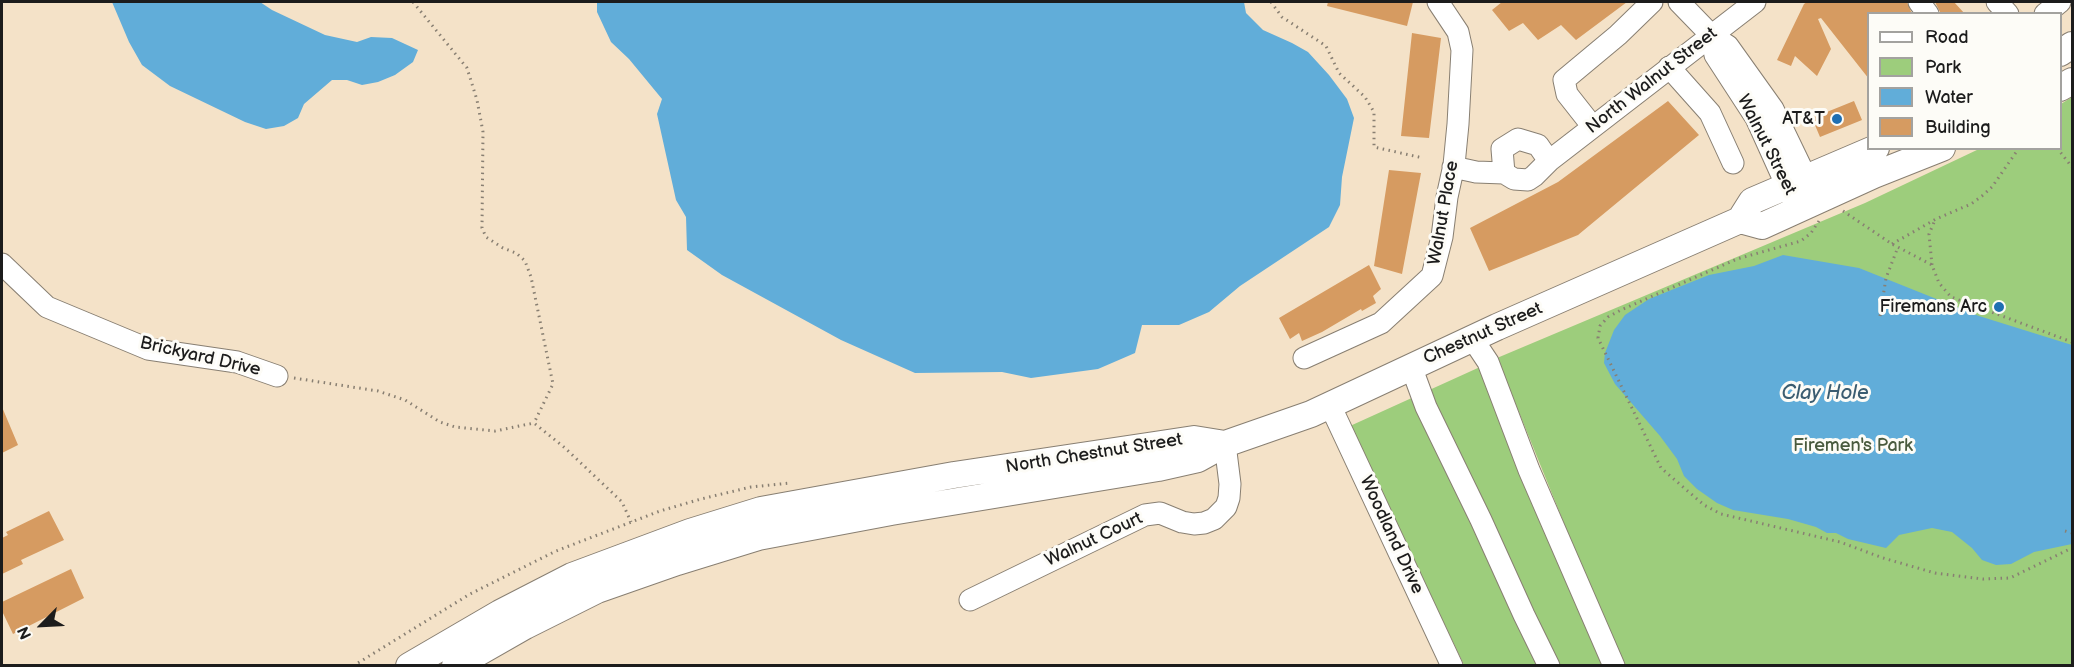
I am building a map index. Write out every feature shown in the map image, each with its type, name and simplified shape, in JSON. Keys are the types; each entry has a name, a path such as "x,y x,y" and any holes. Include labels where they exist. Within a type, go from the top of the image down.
{"main road":[{"name":"Chestnut Street","path":"1225,444 1278,427 1330,405 1472,338 1740,220 1752,201 1871,150"},
{"name":"Chestnut Street","path":"1740,220 1762,226 1818,209 1874,175 1937,150"},
{"name":"North Chestnut Street","path":"409,666 500,613 572,576 690,532 761,510 954,475 1172,442 1194,439 1225,444"},
{"name":"North Chestnut Street","path":"455,666 525,626 597,590 676,562 758,537 891,512 1158,468 1198,459 1225,444"}],"street":[{"name":"Walnut Place","path":"1304,358 1381,323 1432,276 1442,237 1453,167 1462,50 1458,32 1438,2"},
{"path":"1593,127 1567,94 1564,80 1618,35 1652,2"},
{"name":"Walnut Street","path":"1679,2 1711,35 1728,45 1773,109 1797,181 1818,209"},
{"name":"North Walnut Street","path":"1549,161 1755,2"},
{"path":"2048,12 2060,2"},
{"path":"1669,67 1710,113 1732,164"},
{"path":"1453,167 1476,172 1504,173 1514,179 1528,180 1534,177 1549,161 1538,145 1518,139 1502,149 1504,173"},
{"name":"Brickyard Drive","path":"2,264 47,307 148,349 237,362 277,376"},
{"path":"1472,338 1488,362 1529,470 1614,666"},
{"path":"1411,366 1426,407 1549,666"},
{"name":"Woodland Drive","path":"1330,405 1452,666"},
{"name":"Walnut Court","path":"970,600 1145,514 1160,513 1194,524 1214,519 1226,507 1229,498 1230,484 1225,444"}],"path":[{"path":"413,2 467,68 477,100 483,132 482,228 486,237 525,261 531,277 553,384 534,423"},
{"path":"1271,2 1282,18 1326,46 1339,73 1365,97 1374,112 1374,147 1423,158"},
{"path":"1892,244 1936,219 1971,204 1982,196 1992,187 2018,150"},
{"path":"2059,150 2073,167"},
{"path":"1932,265 1818,209 1817,226 1800,241 1737,259 1621,310 1603,322 1598,338 1661,468 1697,499 1721,514 1840,542 1911,567 1960,577 2010,578 2073,548"},
{"path":"1936,219 1929,234 1932,265 1939,283 1951,297 2073,342"},
{"path":"1880,316 1886,278 1898,247"},
{"path":"277,376 378,391 405,400 440,422 454,427 495,431 534,423"},
{"path":"534,423 565,448 622,502 631,522"},
{"path":"2065,531 2073,532"}],"green space":[{"name":"Firemen's Park","path":"2072,97 2072,665 1624,665 1604,622 1497,358 1865,203 1977,150 2062,150 2062,103"},
{"path":"1480,367 1517,468 1605,665 1464,665 1350,426"}],"water":[{"path":"112,2 260,2 325,35 357,42 371,37 392,38 418,50 413,62 395,75 378,82 362,85 347,80 332,80 304,104 298,118 284,126 266,129 245,122 170,86 142,65 129,42"},
{"path":"597,2 1244,2 1246,13 1263,30 1308,52 1347,99 1354,118 1342,177 1340,205 1329,227 1240,286 1209,312 1179,325 1142,325 1135,353 1098,369 1031,378 1002,372 915,373 841,340 722,275 687,250 686,217 676,200 657,114 662,99 629,59 611,42 597,12"},
{"name":"Clay Hole","path":"1783,255 1859,268 1979,316 2072,345 2072,544 2034,552 2011,564 1996,565 1982,560 1972,548 1952,532 1932,528 1899,535 1886,548 1848,539 1836,533 1827,533 1816,527 1788,519 1733,510 1717,503 1697,489 1684,476 1677,459 1615,384 1604,363 1605,353 1614,330 1625,315 1649,299 1709,275 1754,266"}],"building":[{"path":"1328,2 1413,2 1407,26 1327,6"},
{"path":"1502,2 1627,2 1576,40 1561,25 1538,40 1523,23 1509,31 1492,10"},
{"path":"1807,2 1907,2 1911,12 1867,12 1867,76 1821,18 1818,19 1831,49 1817,76 1795,56 1791,66 1777,60"},
{"path":"1935,2 1954,2 1963,12 1940,12"},
{"path":"1412,33 1441,38 1429,138 1401,136"},
{"path":"1668,101 1699,135 1578,235 1489,271 1470,228 1558,182"},
{"name":"AT&T","path":"1854,101 1862,120 1820,137 1812,118"},
{"path":"1389,170 1421,173 1402,274 1374,266"},
{"path":"1369,265 1381,289 1373,296 1376,303 1302,341 1299,333 1290,339 1279,318"},
{"path":"2,407 18,445 2,453"},
{"path":"49,511 64,540 21,560 23,564 2,574 2,538 8,535 6,532"},
{"path":"71,569 84,598 13,634 2,611 2,602"}],"place":[{"name":"AT&T","path":"1837,119"},
{"name":"Firemans Arc","path":"1999,307"}]}
